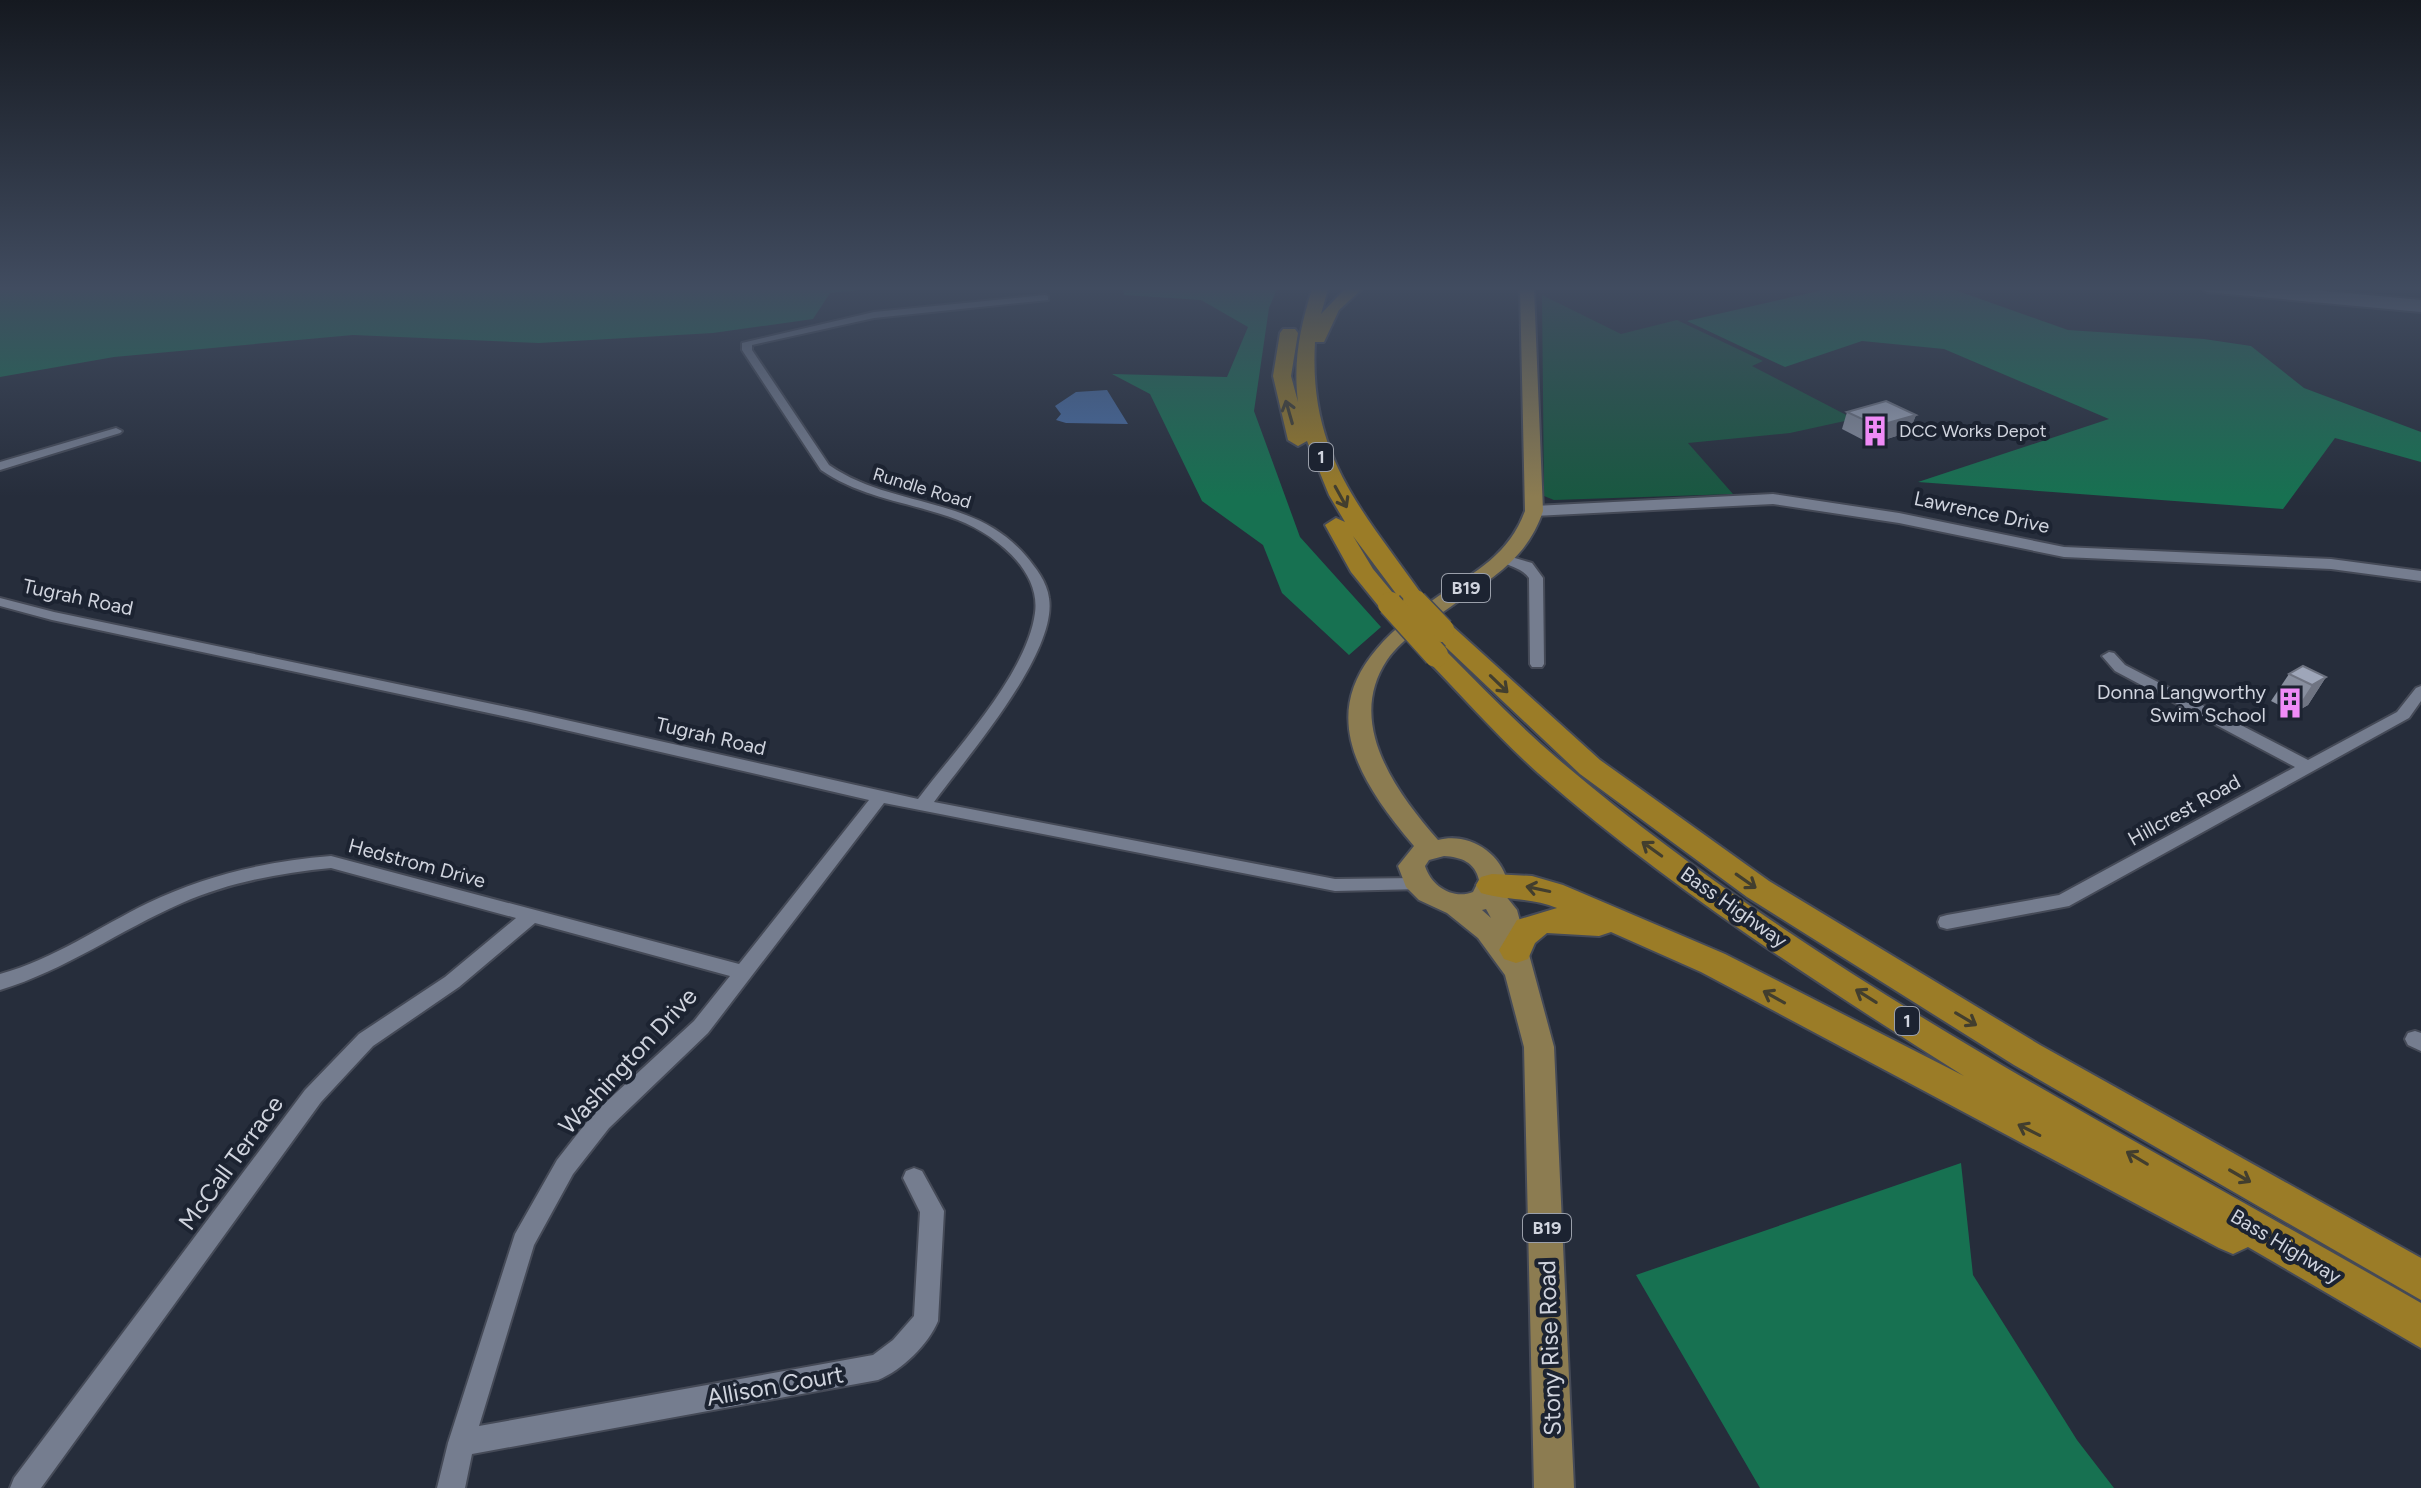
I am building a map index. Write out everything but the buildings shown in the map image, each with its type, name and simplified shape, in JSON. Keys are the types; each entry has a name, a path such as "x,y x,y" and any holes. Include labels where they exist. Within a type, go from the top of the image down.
{"highway":[{"name":"Bass Highway","path":"1284,358 1282,376 1286,404 1316,486 1363,572 1390,604 1590,767 1758,889 2027,1055 2421,1280"},
{"name":"Bass Highway","path":"1303,358 1309,420 1327,470 1359,529 1415,602 1439,643 1558,775 1640,841 1781,940 1928,1035 2421,1327"},
{"path":"1309,420 1315,403 1314,358"},
{"path":"1490,889 1539,889 1713,963 2421,1335"},
{"path":"1517,961 1520,936 1544,921 1624,926"}],"main road":[{"name":"B19","path":"1490,889 1491,870 1479,856 1452,847 1431,849 1411,826 1374,770 1359,719 1362,689 1375,661 1394,639 1508,560 1528,534 1534,511 1529,358"},
{"path":"1416,884 1413,866 1431,849"},
{"name":"B19","path":"1416,884 1432,897 1455,904"},
{"path":"1455,904 1474,901 1490,889"},
{"name":"Stony Rise Road","path":"1490,889 1503,910 1539,1047 1554,1488"},
{"name":"Stony Rise Road","path":"1455,904 1488,931 1517,961"}],"street":[{"name":"Rundle Road","path":"753,358 825,467 862,489 968,519 1009,545 1034,576 1043,610 1031,651 923,804"},
{"path":"0,466 116,431"},
{"name":"Lawrence Drive","path":"1534,511 1773,499 1899,518 2064,552 2331,564 2421,576"},
{"path":"1508,560 1527,566 1536,578 1537,664"},
{"name":"Tugrah Road","path":"0,602 52,616 526,716 880,797 1335,885 1416,884"},
{"path":"2109,656 2120,668 2308,767"},
{"name":"Hillcrest Road","path":"1947,922 2063,901 2403,715 2421,691"},
{"name":"Washington Drive","path":"451,1488 461,1443 523,1242 565,1167 601,1121 701,1027 880,797"},
{"name":"Hedstrom Drive","path":"0,982 95,943 155,907 229,878 278,866 331,862 742,972"},
{"name":"McCall Terrace","path":"24,1488 313,1096 366,1040 452,982 530,917"},
{"name":"Allison Court","path":"461,1443 878,1367 902,1349 926,1321 932,1211 914,1178"}],"green space":[{"path":"0,358 106,358 0,377"},
{"path":"1235,358 1262,358 1254,411 1300,537 1381,627 1349,655 1282,593 1263,545 1202,501 1150,394 1112,374 1227,377"},
{"path":"1543,358 1758,358 1763,361 1752,366 1854,419 1790,433 1688,443 1733,494 1554,500 1544,496"},
{"path":"1767,358 1810,358 1785,367"},
{"path":"1966,358 2267,358 2304,388 2421,432 2421,462 2335,438 2283,509 1918,482 2109,419"},
{"path":"1961,1163 1973,1275 2077,1440 2114,1488 1760,1488 1636,1275"}],"water":[{"path":"1107,390 1128,424 1066,423 1056,420 1061,414 1055,406 1076,392"}],"place":[{"name":"DCC Works Depot","path":"1875,431"},
{"name":"Donna Langworthy Swim School","path":"2290,703"}]}
